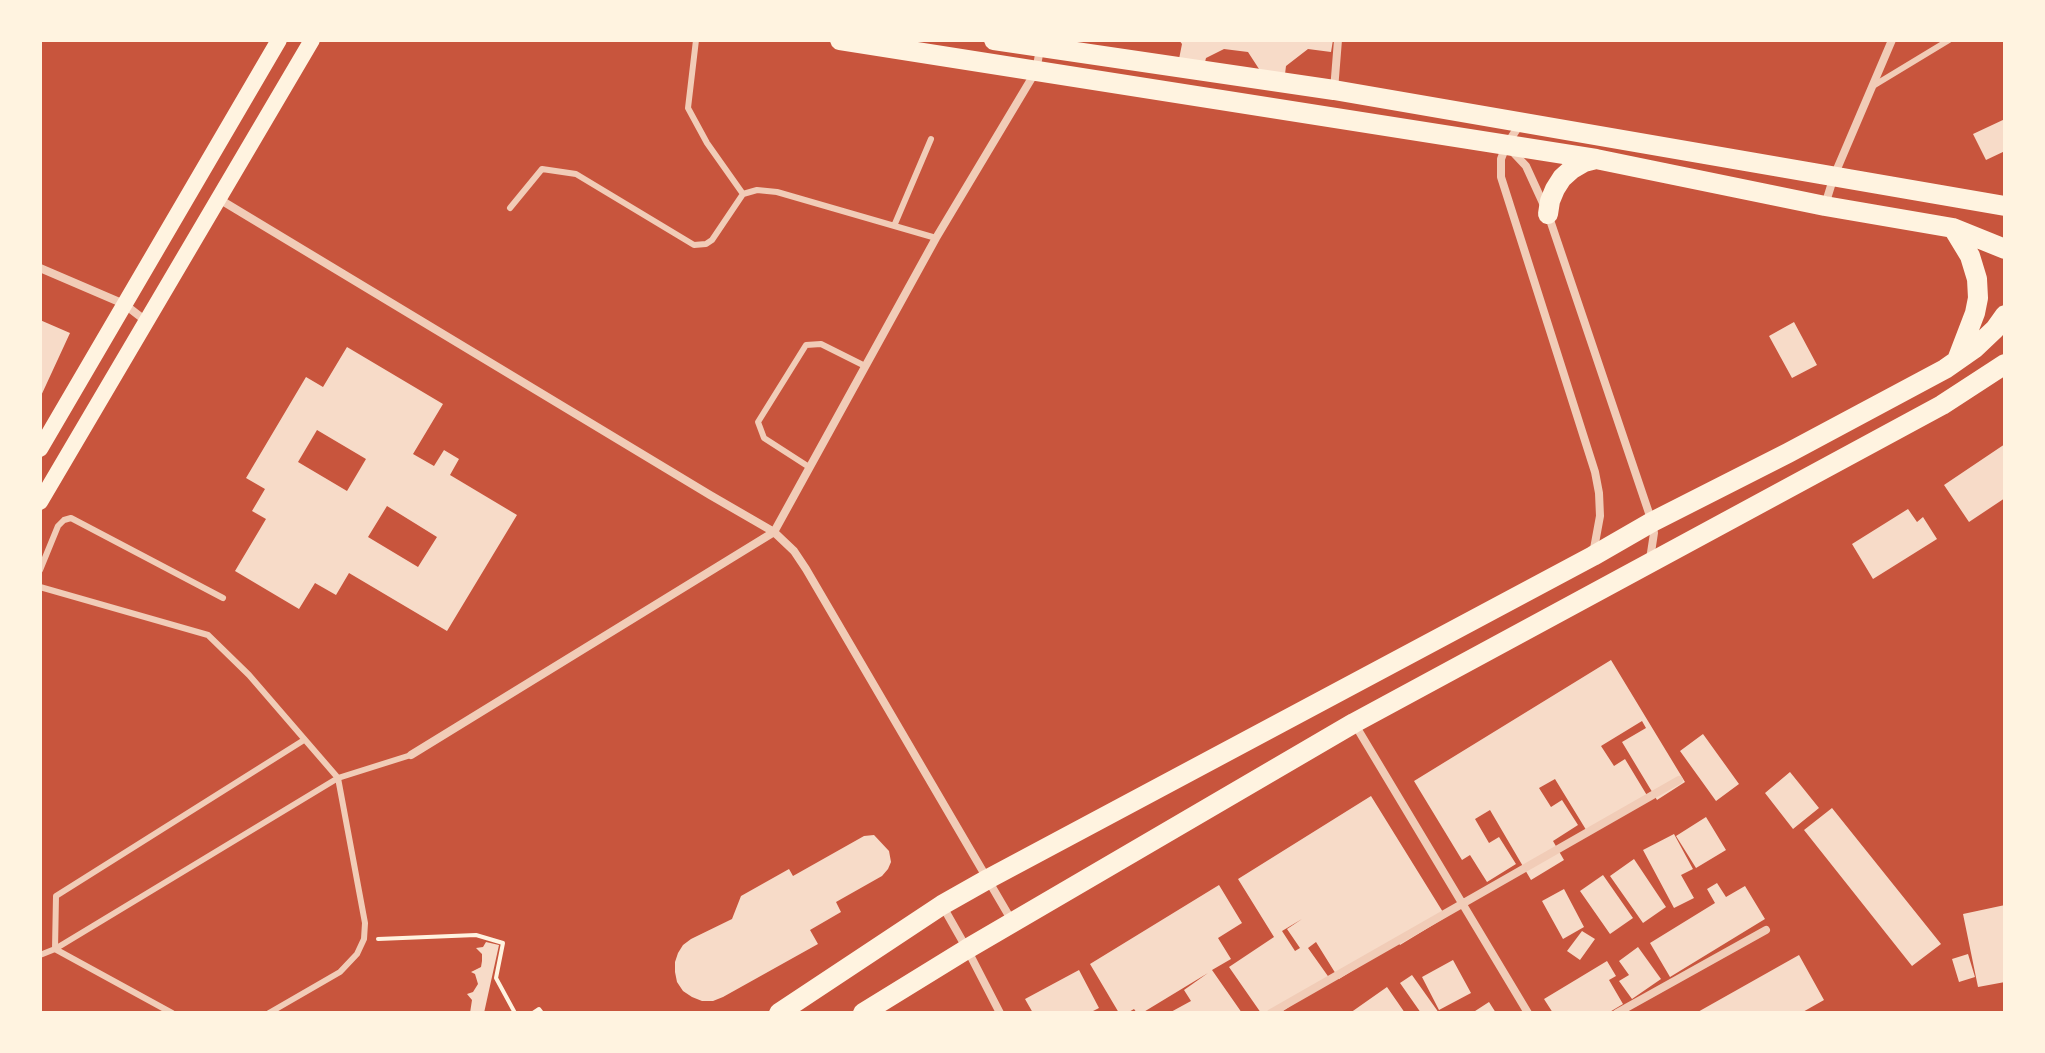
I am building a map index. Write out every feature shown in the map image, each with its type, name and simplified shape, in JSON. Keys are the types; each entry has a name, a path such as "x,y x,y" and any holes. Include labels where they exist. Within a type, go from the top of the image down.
{"main road":[{"path":"40,449 279,40"},
{"path":"40,502 312,40"},
{"path":"840,40 1501,141 1825,206 1953,228 2005,249"},
{"path":"994,40 1334,90 1478,120 1521,123 2005,206"},
{"path":"1548,214 1550,201 1562,178 1584,162 1596,159"},
{"path":"1953,228 1970,256 1977,279 1978,298 1957,360"},
{"path":"779,1013 942,905 988,879 1652,522 1945,369 1975,348 2005,315"},
{"path":"863,1013 1354,723 1942,405 2005,364"},
{"path":"1788,453 1804,481"}],"street":[{"path":"1334,90 1338,40"},
{"path":"1825,206 1834,176 1892,40"},
{"path":"411,755 774,532 936,238 1036,71 1041,48"},
{"path":"1521,123 1501,141 1501,177 1595,472 1600,516 1593,556"},
{"path":"1501,141 1526,166 1548,214 1652,522 1654,533 1649,563"},
{"path":"219,199 774,532 794,551 806,569 1013,922"},
{"path":"40,268 124,304 146,321"},
{"path":"1354,723 1528,1013"},
{"path":"1271,1013 1679,780"},
{"path":"942,905 1000,1013"},
{"path":"1617,1013 1766,930"}],"lane":[{"path":"696,40 688,108 707,143 743,194"},
{"path":"1872,87 1949,40"},
{"path":"894,226 931,139"},
{"path":"510,208 542,169 576,174 694,245 712,240 743,194 757,190 777,192 936,238"},
{"path":"809,467 764,438 758,422 806,345 821,344 865,366"},
{"path":"40,570 58,526 71,518 223,598"},
{"path":"40,587 208,635 249,675 338,778 365,923 364,939 357,954 340,972 269,1013"},
{"path":"55,949 56,896 304,740"},
{"path":"40,955 55,949 338,778 411,755"},
{"path":"55,949 172,1013"}],"path":[{"path":"364,939 476,935 503,943 496,978 515,1013"},
{"path":"533,1013 539,1009 542,1013"}],"building":[{"path":"1179,40 1333,40 1331,52 1308,49 1286,66 1284,82 1259,69 1248,52 1224,49 1206,58 1203,70 1178,64 1182,44"},
{"path":"2005,119 2005,151 1986,160 1973,134"},
{"path":"40,320 70,333 40,398"},
{"path":"1794,322 1817,365 1792,378 1769,336"},
{"path":"347,347 443,404 413,454 434,466 444,450 459,459 450,475 517,515 447,631 349,573 336,595 315,583 299,609 235,571 266,519 252,511 265,489 246,478 306,377 323,387","holes":["317,430 366,459 347,491 298,462","387,506 437,537 418,567 368,537"]},
{"path":"2005,444 2005,498 1969,522 1944,485"},
{"path":"1908,509 1917,522 1923,517 1937,539 1873,579 1852,544"},
{"path":"1611,660 1685,782 1657,800 1622,742 1646,728 1642,721 1601,746 1614,766 1625,759 1648,797 1588,833 1555,779 1539,788 1551,807 1562,800 1578,825 1553,841 1564,860 1531,880 1490,810 1475,819 1489,843 1499,837 1516,864 1487,882 1470,855 1462,860 1414,781"},
{"path":"1703,734 1739,784 1716,801 1680,751"},
{"path":"1790,772 1819,808 1793,829 1765,793"},
{"path":"1371,796 1446,917 1400,945 1398,942 1339,979 1316,942 1308,948 1330,979 1280,1013 1261,1013 1229,967 1274,937 1238,879","holes":["1302,919 1287,929 1300,948 1295,951 1282,931"]},
{"path":"1832,808 1941,944 1912,966 1804,830"},
{"path":"1706,817 1726,850 1696,868 1676,836"},
{"path":"1674,834 1693,869 1681,875 1694,898 1674,908 1643,850"},
{"path":"874,835 889,851 891,862 888,869 882,876 836,902 841,912 810,930 818,944 713,1001 702,1001 683,991 675,972 678,953 691,939 732,919 741,896 789,869 793,876 864,836"},
{"path":"1634,859 1666,907 1643,923 1610,876"},
{"path":"1603,875 1633,918 1610,934 1580,891"},
{"path":"1717,883 1726,897 1745,886 1765,919 1670,977 1650,943 1715,903 1707,889"},
{"path":"1219,885 1242,923 1218,938 1231,959 1212,970 1242,1013 1169,1013 1191,1001 1184,990 1208,973 1142,1013 1134,1009 1119,1013 1090,964"},
{"path":"1564,889 1584,927 1563,939 1542,901"},
{"path":"2005,905 2005,982 1978,987 1963,914"},
{"path":"1582,931 1595,939 1580,960 1567,951"},
{"path":"486,942 499,945 484,1013 470,1013 472,1000 467,994 473,992 478,984 475,974 471,972 481,967 482,961 482,954 476,948 483,947"},
{"path":"1638,947 1661,979 1632,999 1619,981 1629,975 1619,961"},
{"path":"1968,954 1975,977 1959,982 1952,959"},
{"path":"1799,955 1824,1000 1801,1013 1696,1013"},
{"path":"1453,960 1471,993 1439,1010 1422,977"},
{"path":"1607,961 1616,976 1609,980 1623,1004 1608,1013 1553,1013 1544,999"},
{"path":"1079,970 1099,1008 1089,1013 1033,1013 1025,999"},
{"path":"1412,975 1439,1013 1421,1013 1400,983"},
{"path":"1387,987 1405,1013 1350,1013"},
{"path":"1489,1002 1496,1013 1472,1013"}]}
